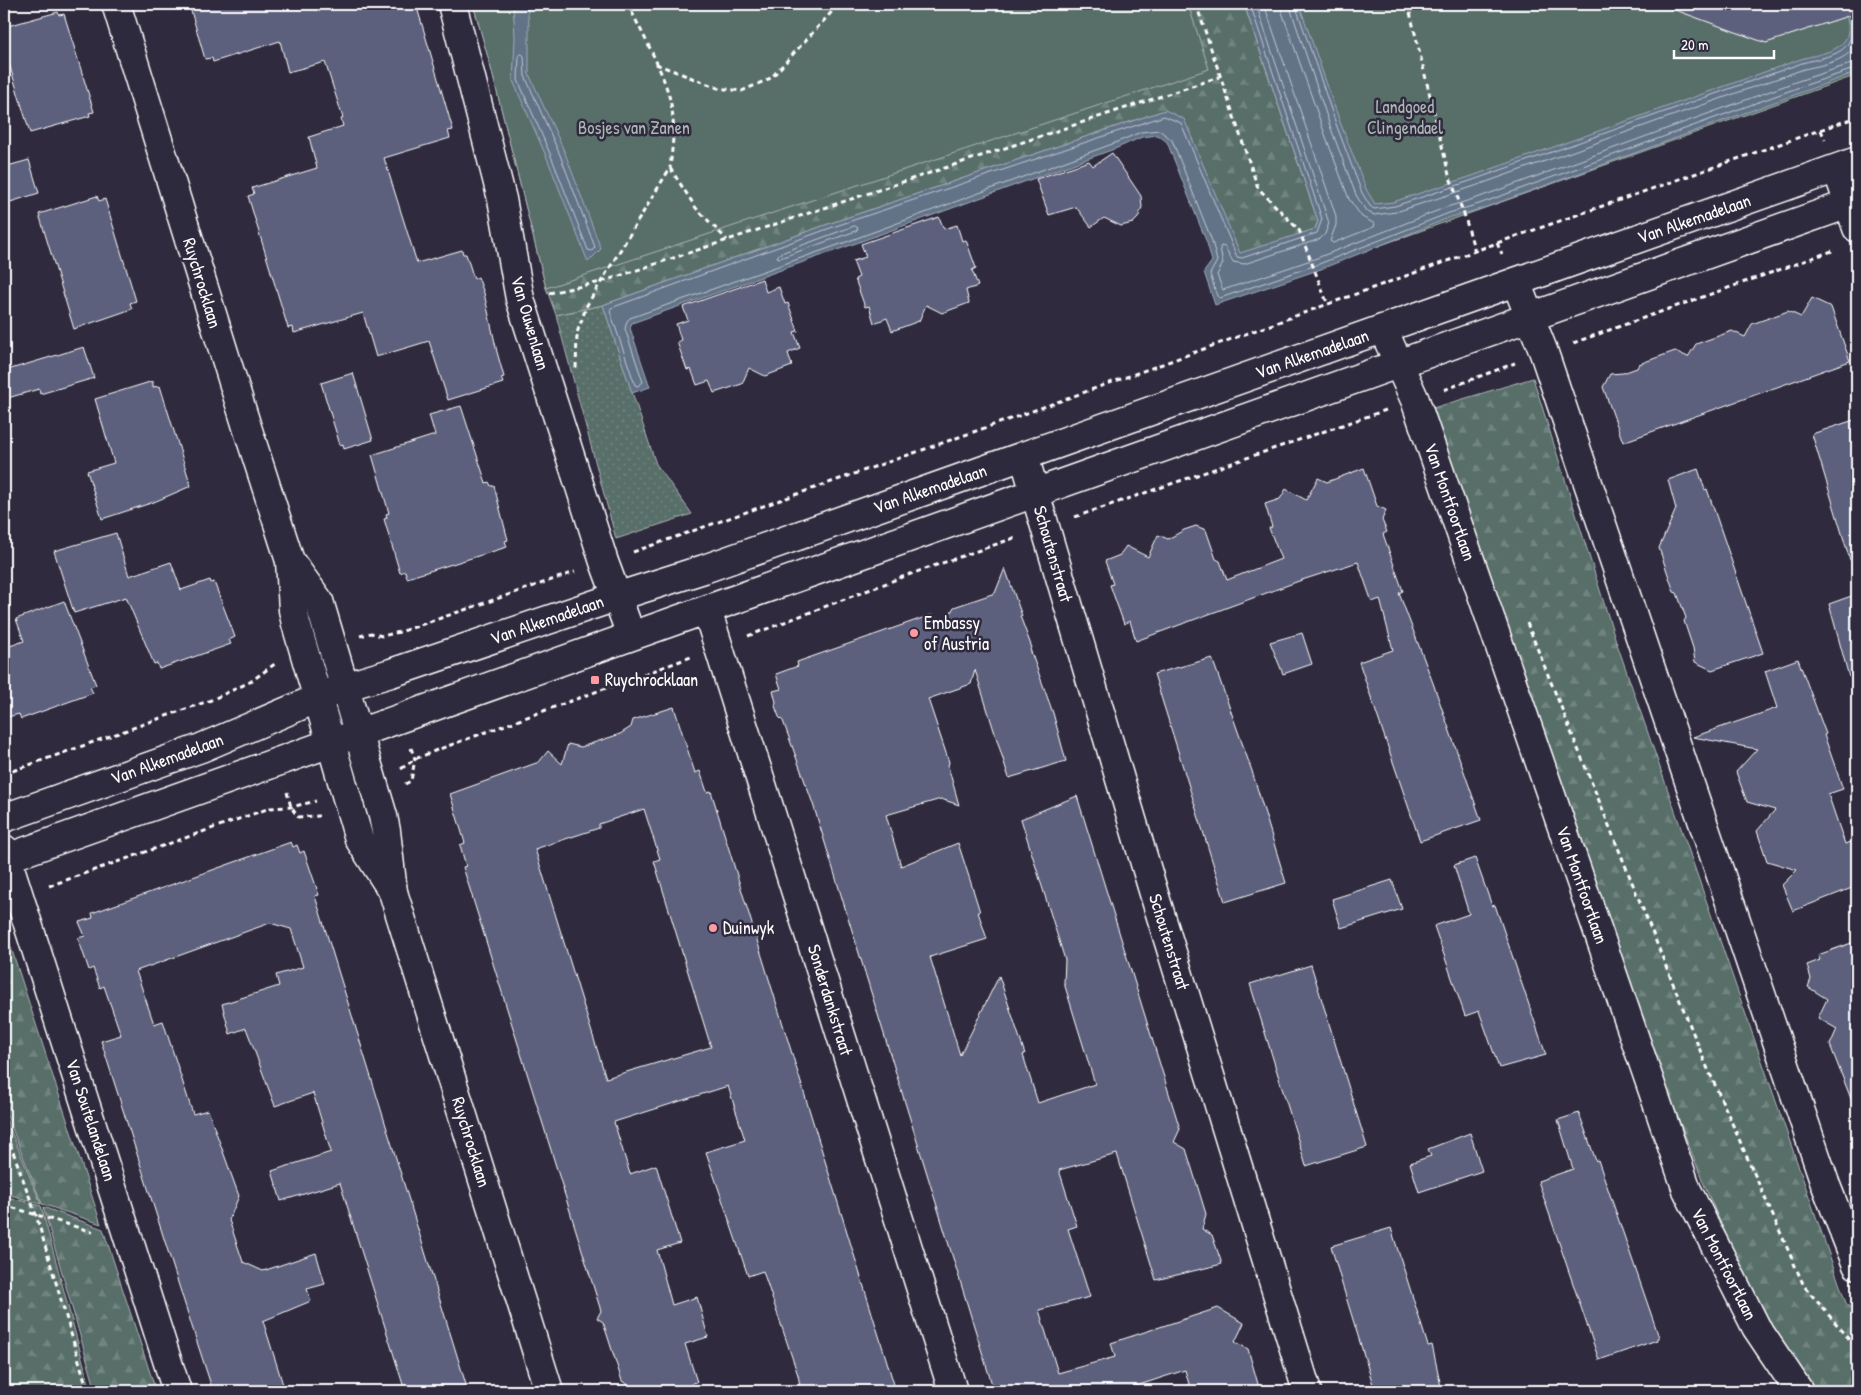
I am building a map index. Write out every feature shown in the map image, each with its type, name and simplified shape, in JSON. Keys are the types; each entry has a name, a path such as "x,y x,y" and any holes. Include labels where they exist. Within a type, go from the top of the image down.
{"street":[{"name":"Ruychrocklaan","path":"116,4 290,561 293,610 359,839 393,892"},
{"name":"Van Ouwenlaan","path":"452,4 502,199 520,299 604,562 631,635"},
{"path":"1847,165 1855,211"},
{"name":"Van Alkemadelaan","path":"4,818 201,748 344,688 704,569 1847,165"},
{"name":"Van Alkemadelaan","path":"5,855 330,742 358,734 631,635 707,610 1529,317 1855,211"},
{"path":"1516,282 1544,353 1822,1174 1857,1264"},
{"name":"Van Montfoortlaan","path":"1383,330 1398,364 1427,396 1687,1190 1756,1327 1799,1391"},
{"name":"Schoutenstraat","path":"1024,456 1158,906 1307,1391"},
{"name":"Ruychrocklaan","path":"290,561 319,601 386,831 393,892 549,1391"},
{"name":"Sonderdankstraat","path":"707,610 953,1391"},
{"name":"Van Soutelandelaan","path":"5,855 177,1391"}],"path":[{"path":"576,368 577,333 587,305 670,168 673,143 672,110 662,77 628,4"},
{"path":"656,64 718,88 742,91 771,78 839,4"},
{"path":"1196,4 1219,77 1258,188 1299,230 1328,305"},
{"path":"1408,4 1449,175 1465,217 1474,252"},
{"path":"520,299 601,282 1219,77"},
{"name":"Van Alkemadelaan","path":"332,645 371,633 382,636 400,632 604,562 1857,117"},
{"path":"670,168 696,208 727,240"},
{"path":"373,783 388,778 415,759 437,750 719,647 905,576 1427,396 1839,249"},
{"path":"1524,614 1704,1060 1804,1286 1857,1348"},
{"path":"4,774 211,700 250,682 275,664 305,654"},
{"path":"20,897 270,808 291,807 345,792"},
{"path":"4,1127 36,1215 88,1391"},
{"path":"4,1205 130,1243"}],"green space":[{"name":"Bosjes van Zanen","path":"473,4 1244,4 1318,221 1315,229 1240,254 1165,110 831,223 603,305 556,315 546,288 491,68"},
{"name":"Bosjes van Zanen","path":"473,4 1188,4 1209,69 546,288 491,68"},
{"name":"Landgoed Clingendael","path":"1244,4 1857,4 1857,75 1356,254 1315,229 1318,221"},
{"path":"603,305 656,464 692,514 616,539 556,315"},
{"path":"1533,378 1616,641 1846,1303 1857,1315 1857,1391 1814,1391 1799,1373 1746,1282 1705,1187 1646,1035 1433,408"},
{"path":"4,929 101,1224 42,1204 4,1108"},
{"path":"4,1114 41,1204 4,1193"},
{"path":"4,1196 41,1206 91,1391 4,1391"},
{"path":"43,1207 103,1229 156,1391 96,1391"}],"water":[{"path":"513,4 527,4 529,74 565,153 601,249 588,262 547,158 513,81 515,37"},
{"path":"1244,4 1299,4 1340,122 1367,191 1375,204 1393,202 1472,176 1801,59 1830,51 1842,44 1848,31 1843,4 1857,4 1857,72 1481,209 1451,217 1321,269 1215,305 1204,272 1212,261 1207,243 1167,142 1158,135 1142,137 1117,148 632,323 630,328 650,387 632,393 603,305 831,223 1165,110 1184,119 1240,253 1315,229 1318,221"}],"building":[{"path":"189,4 416,4 453,130 448,131 450,138 384,158 417,263 462,250 463,254 466,254 474,279 478,277 484,293 504,377 501,378 503,383 448,400 429,341 376,357 363,313 294,333 293,327 288,328 248,196 254,194 252,188 317,168 309,137 343,126 341,119 343,118 325,62 288,72 280,41 213,62 212,58 205,59"},
{"path":"1668,4 1754,4 1766,8 1779,4 1857,4 1857,13 1766,43 1667,7"},
{"path":"58,12 59,15 64,14 94,112 89,113 90,116 30,133 4,47 4,27"},
{"path":"1112,153 1141,196 1142,207 1138,218 1133,223 1121,226 1104,218 1091,227 1076,207 1049,215 1036,179 1089,161 1093,166"},
{"path":"29,160 39,193 4,204 4,167"},
{"path":"97,196 99,201 105,199 136,301 130,303 132,309 74,329 39,214"},
{"path":"939,217 944,229 957,225 962,241 966,240 976,268 972,270 978,286 966,290 969,303 942,313 926,305 919,321 892,331 887,318 874,323 869,306 865,307 855,279 859,277 853,261 866,257 861,244"},
{"path":"762,279 766,292 779,287 785,304 788,303 798,331 794,332 800,348 788,353 792,366 765,376 749,368 742,384 714,393 709,381 697,385 691,369 687,370 677,342 681,340 676,324 688,320 683,307"},
{"path":"1812,298 1831,307 1850,361 1623,442 1603,387 1610,374 1623,373 1637,368 1639,364 1675,351 1688,357 1696,344 1732,331 1745,337 1752,324 1788,311 1801,317"},
{"path":"84,347 94,378 40,394 39,389 4,399 4,371"},
{"path":"353,373 373,440 344,449 343,444 340,445 321,383"},
{"path":"153,381 153,387 160,386 191,486 154,502 102,519 87,471 114,463 95,399"},
{"path":"461,406 486,483 489,482 491,486 494,486 508,540 505,541 507,547 407,578 405,571 400,573 384,519 387,518 386,514 389,513 372,455 435,435 429,415"},
{"path":"1857,419 1857,559 1850,560 1812,434"},
{"path":"1364,468 1377,506 1386,510 1382,520 1387,532 1383,534 1403,591 1399,593 1481,820 1420,841 1359,662 1393,650 1380,599 1372,602 1358,562 1299,581 1136,641 1130,621 1124,624 1110,585 1113,584 1105,561 1120,555 1126,546 1148,557 1158,535 1168,539 1196,526 1206,530 1216,559 1220,561 1227,580 1281,559 1269,528 1272,527 1265,504 1280,499 1286,489 1306,500 1318,478 1327,482"},
{"path":"1698,469 1705,490 1707,489 1763,653 1712,670 1695,662 1693,648 1684,621 1686,618 1677,593 1674,592 1659,548 1676,509 1668,480"},
{"path":"116,533 129,576 171,562 181,590 210,580 211,583 214,582 235,637 229,640 231,644 159,669 157,663 154,664 126,597 74,613 54,551"},
{"path":"1005,568 1032,648 1030,649 1053,713 1066,761 1009,778 975,670 971,684 928,699 949,762 948,766 959,805 941,799 886,815 901,866 958,843 971,883 987,939 930,957 960,1055 999,976 1025,1054 1023,1055 1038,1103 1095,1084 1064,983 1065,960 1021,819 1077,796 1180,1129 1174,1142 1186,1149 1206,1214 1202,1229 1212,1235 1222,1264 1156,1280 1117,1154 1059,1170 1077,1226 1068,1229 1090,1297 1039,1310 1058,1373 1115,1357 1111,1343 1218,1308 1244,1323 1235,1342 1248,1349 1260,1391 1191,1391 1185,1370 1121,1391 994,1391 813,804 783,721 779,717 775,706 776,702 773,691 781,689 776,674 798,666 797,662 931,615 944,624 954,607 995,593"},
{"path":"1857,594 1857,676 1849,677 1829,604"},
{"path":"64,601 96,685 90,687 93,693 21,719 19,714 4,718 4,648 24,641 16,619"},
{"path":"1302,633 1312,664 1283,674 1270,642"},
{"path":"1212,658 1252,771 1286,883 1225,902 1154,674"},
{"path":"1798,659 1826,734 1824,735 1843,789 1828,794 1845,844 1857,840 1857,886 1793,911 1782,885 1797,870 1767,861 1757,831 1775,810 1747,802 1736,772 1757,749 1693,737 1777,708 1765,671"},
{"path":"674,707 695,773 700,771 707,792 711,791 896,1391 801,1391 798,1375 763,1271 748,1276 706,1152 745,1140 728,1086 614,1122 630,1174 656,1165 680,1243 657,1250 672,1305 697,1297 708,1337 685,1344 697,1382 692,1383 695,1391 628,1391 627,1384 622,1381 603,1322 597,1318 601,1311 463,867 466,866 460,845 465,843 450,794 539,762 548,751 562,764 568,744 581,747 620,734 631,727 633,720","holes":["644,809 660,859 654,861 711,1047 606,1078 535,849 599,828 599,824"]},
{"path":"291,842 293,847 297,845 300,853 304,851 319,895 315,896 468,1391 405,1391 340,1183 281,1201 272,1171 331,1152 313,1093 275,1106 246,1028 230,1034 222,1004 279,986 276,975 303,967 291,929 270,923 136,971 154,1024 163,1021 193,1114 208,1110 239,1196 229,1220 243,1262 263,1271 316,1253 325,1284 307,1289 311,1301 263,1321 285,1391 213,1391 196,1339 101,1041 121,1035 104,986 100,988 93,968 89,970 78,938 85,936 79,922 93,918 92,913"},
{"path":"1475,858 1492,906 1495,905 1546,1055 1499,1068 1479,1011 1465,1016 1434,926 1469,914 1454,865"},
{"path":"1392,880 1402,909 1341,928 1332,899"},
{"path":"1857,941 1857,1109 1855,1109 1830,1045 1837,1029 1818,1018 1827,999 1808,987 1811,979 1807,965 1820,960 1818,955"},
{"path":"1311,965 1367,1147 1306,1166 1250,984"},
{"path":"1579,1113 1596,1161 1598,1160 1659,1337 1657,1340 1599,1360 1538,1181 1573,1169 1558,1120"},
{"path":"1470,1133 1482,1171 1419,1192 1410,1163 1431,1156 1428,1149"},
{"path":"1391,1228 1428,1346 1432,1345 1442,1391 1375,1391 1331,1246"}],"place":[{"name":"Embassy of Austria","path":"914,633"},
{"name":"Ruychrocklaan","path":"595,680"},
{"name":"Duinwyk","path":"713,928"}]}
